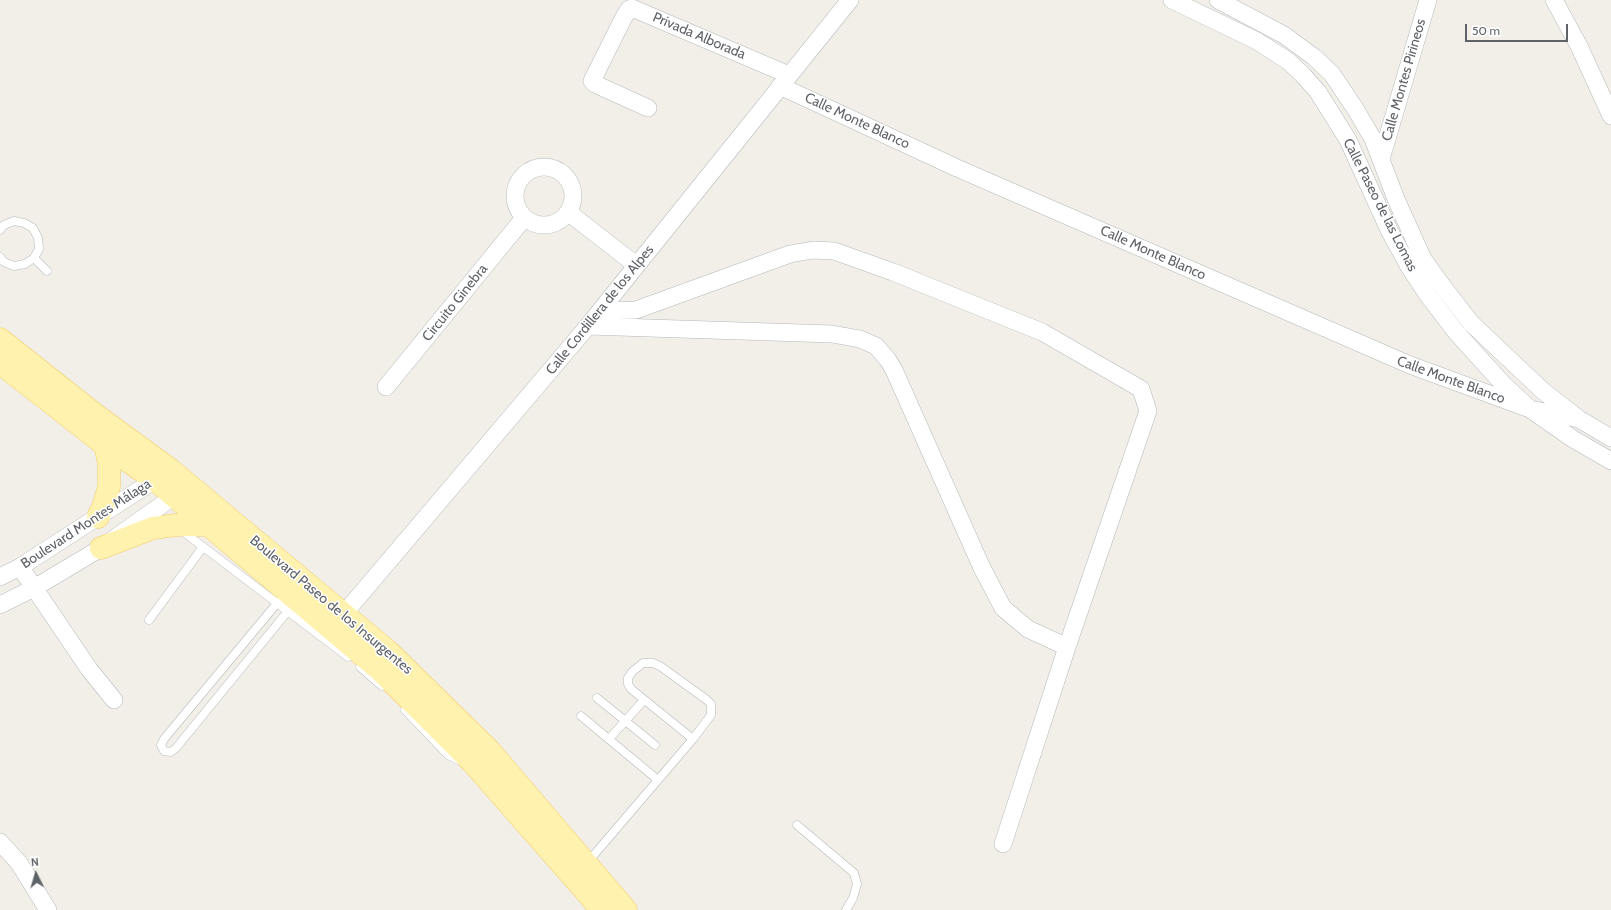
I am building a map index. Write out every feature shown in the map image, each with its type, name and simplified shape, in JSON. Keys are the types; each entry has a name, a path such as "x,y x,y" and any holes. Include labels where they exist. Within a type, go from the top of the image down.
{"main road":[{"name":"Boulevard Paseo de los Insurgentes","path":"0,339 96,415 163,475 218,521 380,670 472,762 602,910"},
{"name":"Boulevard Paseo de los Insurgentes","path":"0,363 105,445 163,475"},
{"path":"98,517 103,507 109,487 110,464 105,445"},
{"path":"101,548 144,531 176,525 218,521 214,491 197,476 184,471 163,475"},
{"name":"Boulevard Paseo de los Insurgentes","path":"218,521 343,615 389,652 489,750 626,910"}],"street":[{"name":"Calle Cordillera de los Alpes","path":"343,615 588,326 636,264 850,0"},
{"name":"Calle Paseo de las Lomas","path":"1172,0 1257,41 1288,61 1313,86 1348,140 1389,230 1408,265 1427,294 1477,357 1530,409 1572,440 1611,462"},
{"name":"Calle Paseo de las Lomas","path":"1218,0 1284,34 1314,57 1332,74 1356,110 1381,159 1396,199 1423,259 1441,284 1471,323 1543,392 1579,419 1611,438"},
{"name":"Calle Montes Pirineos","path":"1381,159 1428,0"},
{"path":"1554,0 1579,46 1611,116"},
{"name":"Privada Alborada","path":"648,108 595,84 592,81 624,17 632,8 785,80"},
{"name":"Calle Monte Blanco","path":"785,80 957,168 1410,365 1530,409"},
{"path":"544,167 561,172 569,180 574,196 569,213 556,224 545,226 534,224 524,218 516,203 517,186 528,172 544,167"},
{"path":"569,213 636,264"},
{"name":"Circuito Ginebra","path":"386,387 524,218"},
{"path":"600,311 636,310 790,254 813,250 834,251 894,272 1042,332 1141,389 1148,411 1067,647 1003,844"},
{"path":"588,326 832,334 860,339 876,346 894,370 988,581 1003,608 1028,629 1067,647"},
{"path":"1530,409 1579,419"},
{"name":"Boulevard Montes Málaga","path":"0,578 20,567 163,475"},
{"name":"Boulevard Montes Málaga","path":"0,605 34,588 101,548 181,490"},
{"path":"20,567 89,669 114,700"},
{"path":"0,842 19,863 48,910"}],"lane":[{"path":"1,225 19,222 33,228 38,238 39,249 34,258 25,264 14,266 1,262"},
{"path":"34,258 47,272"},
{"path":"176,525 352,660 391,694"},
{"path":"149,620 203,547"},
{"path":"278,602 164,739 161,746 164,751 170,752 176,748 288,611"},
{"path":"586,864 693,739 711,715 712,709 707,700 660,666 642,663 628,678 631,690 693,739"},
{"path":"597,698 655,745"},
{"path":"609,739 644,700"},
{"path":"400,705 448,755 460,761 472,762"},
{"path":"581,716 658,780"},
{"path":"797,825 854,873 857,884 853,898 846,910"}]}
